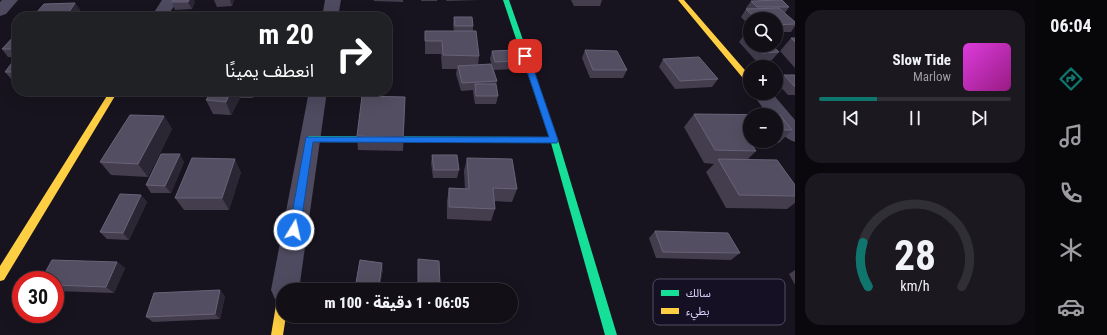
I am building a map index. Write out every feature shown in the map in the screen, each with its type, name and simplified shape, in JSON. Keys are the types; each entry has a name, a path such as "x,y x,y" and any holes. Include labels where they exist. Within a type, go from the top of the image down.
{"street":[{"path":"0,11 10,0"},
{"path":"162,12 170,0"},
{"path":"331,12 333,0"},
{"path":"506,0 554,140 611,335"},
{"path":"681,0 743,73"},
{"path":"0,276 111,96"},
{"path":"285,283 317,96"},
{"path":"767,100 795,134"},
{"path":"309,139 554,140"},
{"path":"277,335 279,323"}],"building":[{"path":"173,0 189,0 188,2 172,2"},
{"path":"782,0 789,7 757,7 751,1"},
{"path":"75,3 69,12 37,12 44,4"},
{"path":"779,8 795,22 795,24 783,25 783,12 749,12 746,9"},
{"path":"454,17 472,17 473,26 455,26"},
{"path":"425,31 476,31 479,56 443,55 442,41 425,41"},
{"path":"12,38 12,49 2,49"},
{"path":"516,50 521,61 495,62 492,51"},
{"path":"585,50 617,51 627,70 593,70"},
{"path":"699,57 718,79 680,81 663,59"},
{"path":"12,63 12,72 5,72"},
{"path":"491,64 497,81 462,83 458,66"},
{"path":"784,75 795,75 795,87"},
{"path":"475,84 496,84 498,96 476,96"},
{"path":"209,96 229,96 226,102 206,100"},
{"path":"362,96 405,97 403,138 357,136"},
{"path":"694,114 743,115 743,148 754,148 756,151 715,150"},
{"path":"130,115 164,116 138,164 100,162"},
{"path":"783,119 792,130 783,130"},
{"path":"161,154 180,154 165,186 146,185"},
{"path":"432,155 457,155 459,170 434,170"},
{"path":"192,158 235,159 222,198 175,198"},
{"path":"467,158 512,159 517,189 493,188 495,209 449,207 449,188 469,189"},
{"path":"718,159 777,160 795,185 795,196 739,195"},
{"path":"120,194 141,195 123,233 100,232"},
{"path":"655,231 728,233 740,253 663,252"},
{"path":"418,259 439,261 440,283 418,283"},
{"path":"52,260 117,262 106,287 64,285 64,271 46,271"},
{"path":"360,260 382,263 379,283 356,283"},
{"path":"220,290 215,314 146,317 154,293"}],"traffic: fast":[{"path":"506,0 554,140 611,335"},
{"path":"309,139 554,140"}],"traffic: slow":[{"path":"681,0 743,73"},
{"path":"0,276 111,96"},
{"path":"277,335 279,323"}],"route":[{"path":"294,230 309,139 554,140 525,56"}]}
